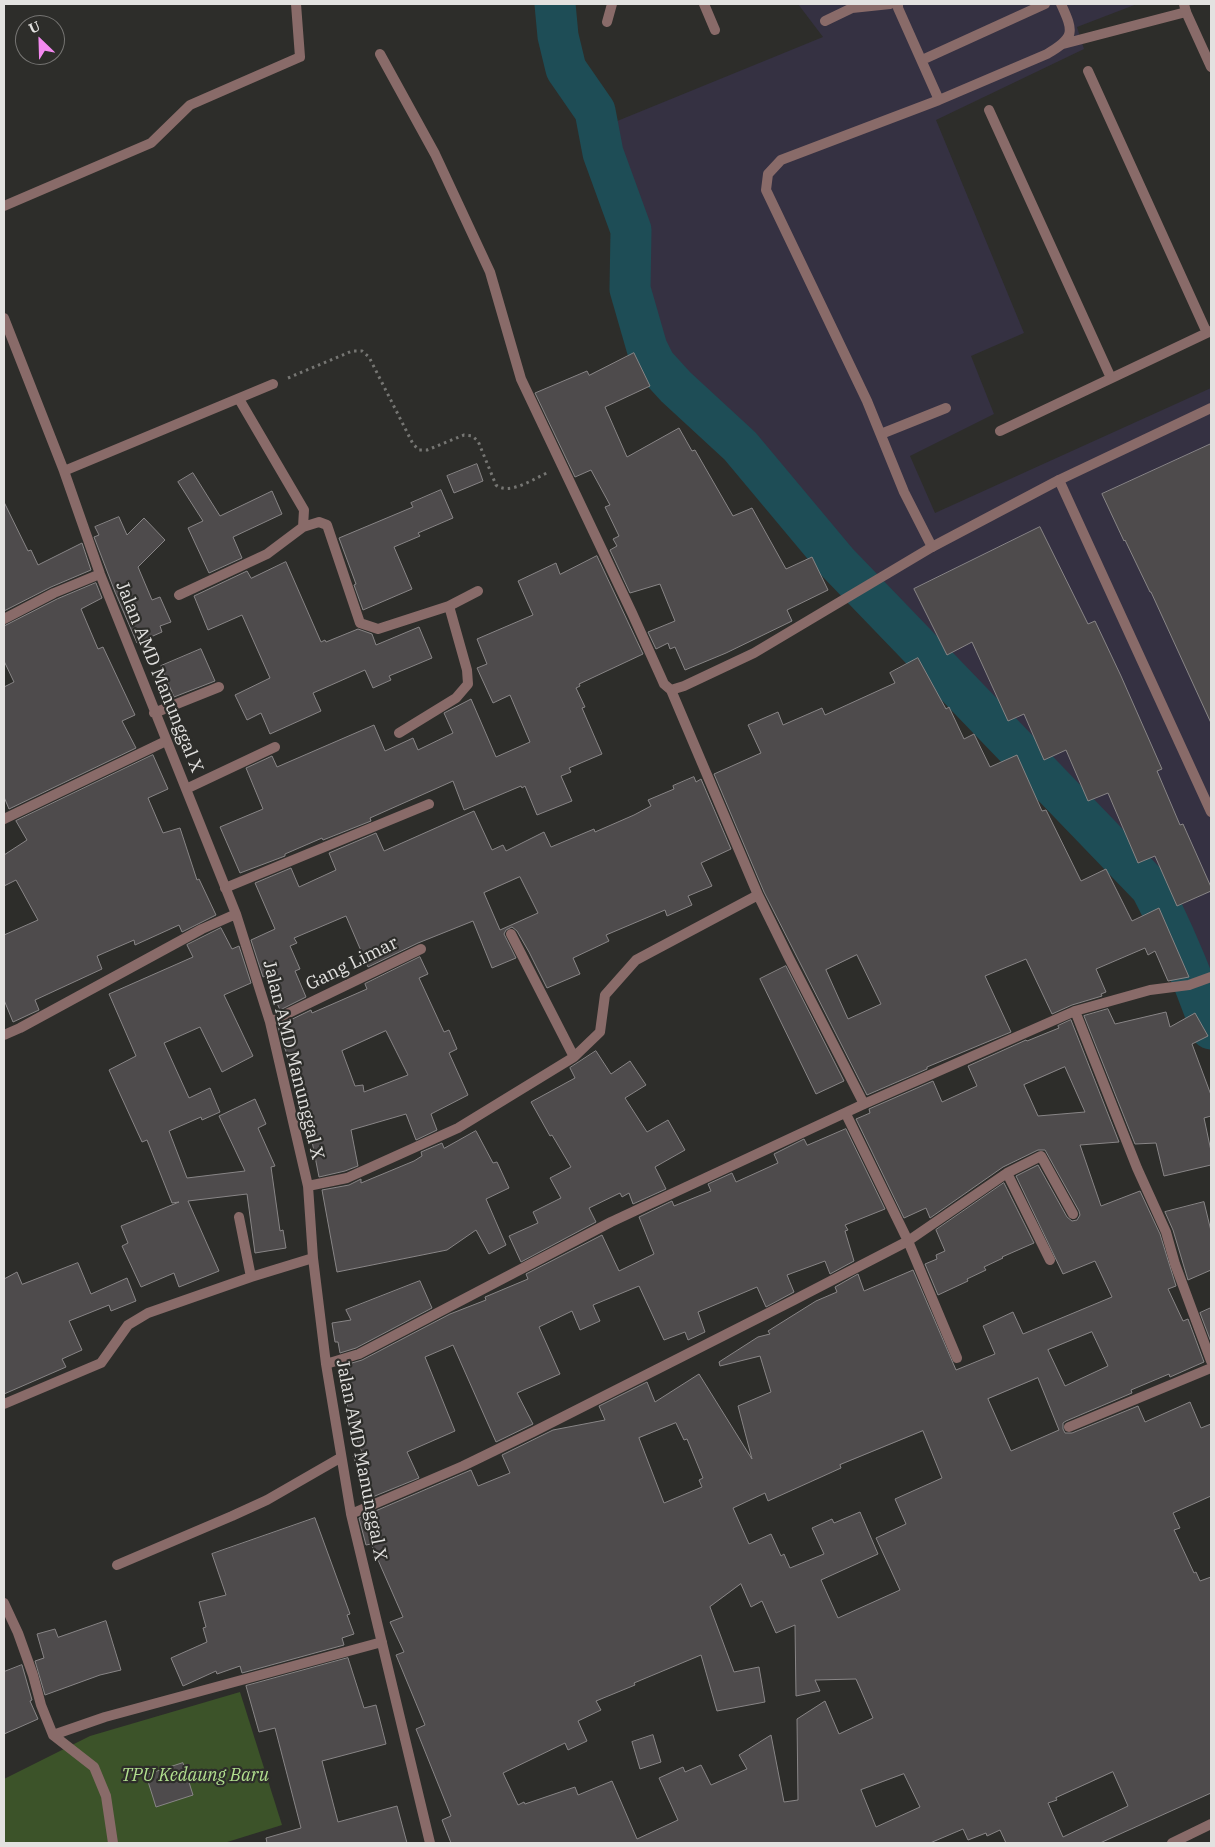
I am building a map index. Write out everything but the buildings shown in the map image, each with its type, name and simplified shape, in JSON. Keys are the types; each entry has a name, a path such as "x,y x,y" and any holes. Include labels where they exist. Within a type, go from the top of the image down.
{"street":[{"path":"4,206 151,143 190,105 300,57 296,4"},
{"path":"607,22 612,4"},
{"path":"704,4 715,30"},
{"path":"825,21 852,8 890,4"},
{"path":"898,4 898,8 939,100"},
{"path":"922,60 1045,4"},
{"path":"1061,4 1069,22 1070,36 1063,44"},
{"path":"932,547 904,492 881,434 821,302 766,190 768,174 781,160 939,100 1047,54 1063,44 1185,8 1211,67"},
{"path":"380,54 435,154 490,272 521,379 664,684 671,690 758,894 788,958 864,1104"},
{"path":"1000,430 1209,332 1088,72"},
{"path":"988,110 1111,378"},
{"name":"Jalan AMD Manunggal X","path":"4,318 64,471 100,574 154,713 236,914 270,1022 308,1186 313,1258 340,1458 351,1514 430,1843"},
{"path":"64,471 274,384"},
{"path":"239,399 304,510 303,527"},
{"path":"881,434 946,408"},
{"path":"671,690 684,686 754,653 932,547 1059,480 1211,408"},
{"path":"1059,480 1211,812"},
{"path":"179,595 267,554 303,527 320,522 327,525 360,623 378,629 449,606 478,591"},
{"path":"4,619 100,574"},
{"path":"399,733 456,698 468,684 467,670 449,606"},
{"path":"154,713 219,687"},
{"path":"4,819 166,741"},
{"path":"186,789 275,747"},
{"path":"225,888 429,804"},
{"path":"308,1186 347,1178 458,1128 574,1057 600,1032 606,995 636,960 758,894"},
{"path":"4,1035 202,929 236,914"},
{"path":"511,934 574,1057"},
{"name":"Gang Limar","path":"270,1022 420,949"},
{"path":"326,1364 359,1354 611,1222 864,1104 1075,1011 1150,990 1189,985 1211,977"},
{"path":"1075,1011 1137,1168 1166,1232 1175,1264 1211,1361"},
{"path":"846,1114 908,1241 957,1358"},
{"path":"351,1514 463,1466 533,1432 908,1241 1007,1173 1041,1156 1074,1214"},
{"path":"1007,1173 1050,1260"},
{"path":"239,1217 251,1277"},
{"path":"4,1404 101,1363 128,1325 148,1313 251,1277 313,1258"},
{"path":"1069,1427 1211,1368"},
{"path":"118,1565 267,1500 340,1458"},
{"path":"4,1603 18,1633 33,1674 41,1705 53,1735 94,1768 106,1796 113,1843"},
{"path":"53,1735 105,1717 382,1642"},
{"path":"1172,1843 1211,1824"}],"path":[{"path":"274,384 352,351 362,351 369,357 413,444 419,450 427,450 464,435 472,436 478,442 496,485 501,489 509,490 562,466"}],"shaded area":[{"path":"798,4 1137,4 1077,27 1084,49 936,120 1024,333 971,356 994,414 910,456 935,513 1211,388 1211,1014 1156,890 823,564 651,350 639,217 605,126 823,37"}],"green space":[{"name":"TPU Kedaung Baru","path":"240,1692 282,1825 224,1843 4,1843 4,1779 90,1736"}],"waterway":[{"path":"555,4 558,36 566,69 595,111 603,153 631,230 630,289 647,348 655,364 676,387 740,446 837,562 1151,888 1184,958 1211,1029"}]}
